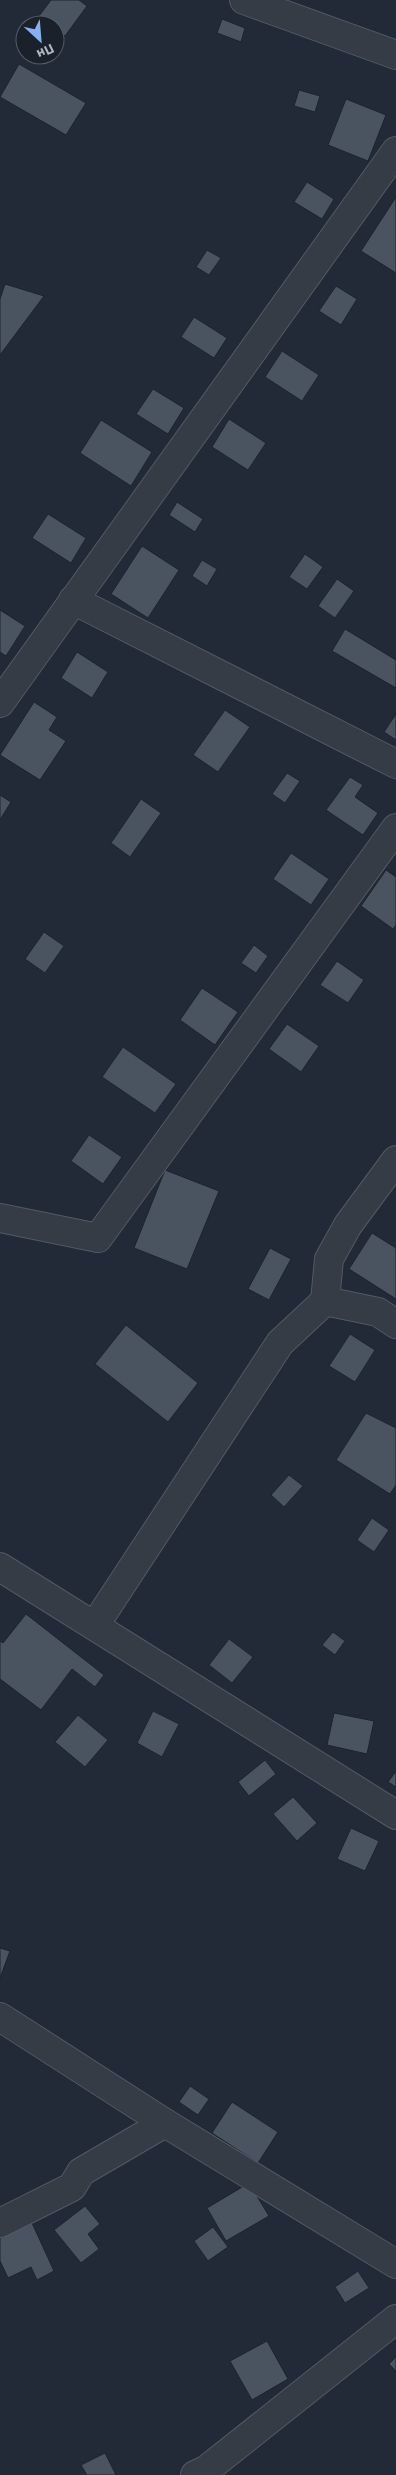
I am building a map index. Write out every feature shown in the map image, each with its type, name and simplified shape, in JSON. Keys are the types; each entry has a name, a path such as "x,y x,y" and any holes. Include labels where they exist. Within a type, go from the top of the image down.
{"street":[{"path":"244,0 396,55"},
{"path":"0,703 72,600 396,151"},
{"path":"72,600 396,764"},
{"path":"0,1218 98,1238 396,828"},
{"path":"95,1625 280,1344 324,1301 329,1260 348,1225 396,1160"},
{"path":"324,1301 378,1312 396,1324"},
{"path":"0,1567 396,1815"},
{"path":"0,2017 165,2123 396,2264"},
{"path":"0,2223 72,2187 81,2172 165,2123"},
{"path":"194,2475 206,2470 396,2319"}],"building":[{"path":"51,0 79,0 87,6 65,36 65,15 40,15"},
{"path":"222,19 245,28 241,42 217,33"},
{"path":"18,65 21,65 86,103 66,135 0,97"},
{"path":"299,90 320,96 315,112 294,106"},
{"path":"346,99 386,115 368,161 328,145"},
{"path":"307,182 334,199 322,219 294,202"},
{"path":"396,197 396,273 361,251"},
{"path":"207,250 221,258 209,275 196,267"},
{"path":"5,284 44,296 0,355 0,299"},
{"path":"336,286 357,299 341,325 319,311"},
{"path":"194,317 227,338 214,358 181,337"},
{"path":"282,351 319,375 302,401 265,377"},
{"path":"153,389 184,408 168,434 136,414"},
{"path":"229,419 266,443 248,470 212,447"},
{"path":"101,420 152,452 131,486 80,453"},
{"path":"177,502 203,519 195,532 169,515"},
{"path":"48,514 86,538 71,563 32,538"},
{"path":"142,546 179,570 148,618 111,594"},
{"path":"305,554 323,567 307,589 289,577"},
{"path":"202,560 217,569 207,586 192,576"},
{"path":"337,579 354,591 335,618 318,606"},
{"path":"0,610 25,626 6,656 0,652"},
{"path":"345,629 396,660 396,688 332,651"},
{"path":"77,652 108,672 92,698 61,678"},
{"path":"34,702 57,717 49,730 66,741 40,780 0,755"},
{"path":"225,710 250,727 218,772 193,755"},
{"path":"396,714 396,740 384,732"},
{"path":"287,773 300,781 285,803 272,794"},
{"path":"350,777 363,785 355,797 378,813 363,835 326,810"},
{"path":"0,795 11,802 0,820"},
{"path":"141,799 161,813 130,857 111,843"},
{"path":"291,853 329,879 311,905 273,879"},
{"path":"386,870 396,877 396,925 393,929 361,906"},
{"path":"44,932 64,946 45,973 25,959"},
{"path":"254,945 268,956 256,973 241,963"},
{"path":"337,961 364,980 348,1003 320,985"},
{"path":"202,988 238,1012 215,1045 180,1020"},
{"path":"287,1024 319,1046 301,1072 269,1049"},
{"path":"123,1047 176,1084 155,1113 102,1077"},
{"path":"89,1135 122,1157 103,1184 71,1161"},
{"path":"165,1170 219,1191 187,1269 134,1248"},
{"path":"372,1233 396,1248 396,1299 349,1269"},
{"path":"270,1248 291,1259 269,1300 248,1289"},
{"path":"126,1325 198,1383 168,1422 95,1364"},
{"path":"350,1334 375,1350 355,1382 329,1366"},
{"path":"366,1413 396,1428 396,1485 390,1494 336,1460"},
{"path":"289,1475 303,1486 284,1507 271,1495"},
{"path":"372,1518 389,1530 374,1552 357,1540"},
{"path":"26,1614 104,1675 95,1687 72,1669 41,1710 0,1679 0,1641 3,1643"},
{"path":"333,1632 345,1641 335,1655 322,1645"},
{"path":"229,1639 253,1657 232,1683 209,1665"},
{"path":"153,1711 179,1724 162,1757 137,1743"},
{"path":"334,1713 374,1721 367,1754 327,1745"},
{"path":"78,1715 108,1740 85,1767 55,1742"},
{"path":"265,1760 276,1774 249,1796 238,1782"},
{"path":"396,1771 396,1787 388,1782"},
{"path":"293,1797 317,1823 297,1841 273,1814"},
{"path":"351,1828 379,1841 365,1871 337,1859"},
{"path":"0,1948 10,1951 0,1978"},
{"path":"190,2086 209,2099 198,2115 179,2102"},
{"path":"232,2102 278,2132 258,2163 212,2133"},
{"path":"249,2183 269,2216 226,2241 207,2208"},
{"path":"85,2206 100,2224 88,2234 99,2249 81,2263 54,2230"},
{"path":"32,2223 54,2271 37,2280 31,2267 8,2278 0,2261 0,2238"},
{"path":"213,2227 228,2247 208,2261 194,2241"},
{"path":"358,2271 369,2288 345,2303 335,2287"},
{"path":"267,2341 288,2379 252,2400 230,2361"},
{"path":"396,2357 396,2371 389,2364"},
{"path":"105,2453 116,2475 87,2475 81,2465"}]}
